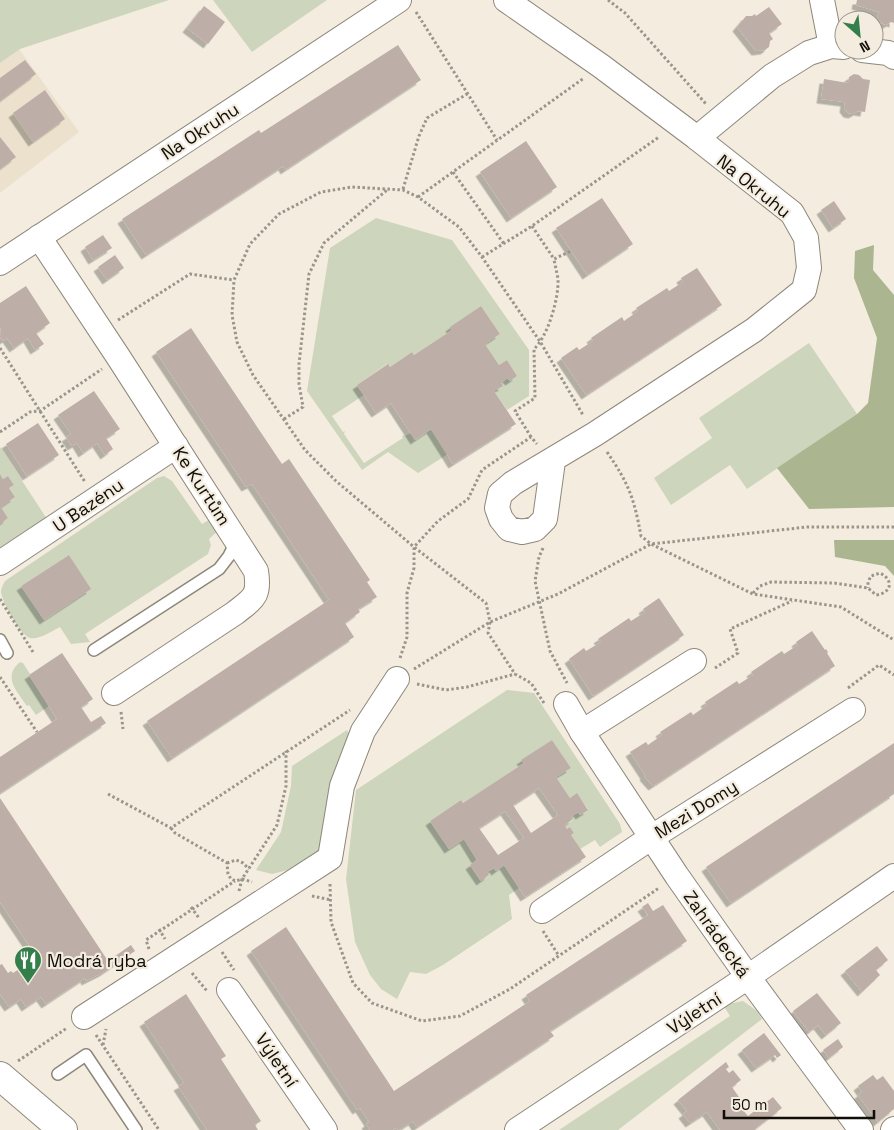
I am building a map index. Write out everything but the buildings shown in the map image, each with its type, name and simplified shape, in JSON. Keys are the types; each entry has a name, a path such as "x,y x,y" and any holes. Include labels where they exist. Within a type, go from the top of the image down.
{"main road":[{"path":"2,1077 63,1130"}],"street":[{"name":"Na Okruhu","path":"506,0 600,66 697,138 792,213 806,238 809,268 804,290 754,330 553,461 513,483 500,494 497,508 501,519 509,529 522,532 535,529 546,519"},
{"path":"822,0 834,35"},
{"name":"Na Okruhu","path":"0,263 406,4"},
{"path":"697,138 772,76 809,53 834,48"},
{"name":"Ke Kurtům","path":"39,237 102,331 256,571 258,585 253,600 114,693"},
{"name":"U Bazénu","path":"0,563 176,446"},
{"path":"546,519 553,461"},
{"path":"582,732 694,661"},
{"path":"84,1017 330,858 342,786 363,731 397,679"},
{"name":"Zahrádecká","path":"566,704 582,732 677,876 748,978 861,1130"},
{"name":"Mezi Domy","path":"542,911 652,837 853,710"},
{"name":"Výletní","path":"517,1130 748,978 894,876"},
{"name":"Výletní","path":"229,990 325,1130"}],"lane":[{"path":"94,650 219,569 229,556 237,539"},
{"path":"0,640 7,652"},
{"path":"58,1074 86,1054 136,1130"}],"path":[{"path":"608,0 632,21 699,94 718,120"},
{"path":"406,4 497,140"},
{"path":"418,197 600,66"},
{"path":"403,190 419,136 427,118 467,94"},
{"path":"482,257 532,226 678,124"},
{"path":"453,172 504,244"},
{"path":"546,519 550,531 539,557 535,581 550,651 576,698 549,710 531,683 515,674 488,633 490,622 486,603 336,481 305,450 253,376 237,342 232,315 234,280 250,244 279,214 321,192 352,187 403,190 418,197 459,227 482,257 541,343 595,434"},
{"path":"284,419 303,407 299,384 299,364 309,274 324,244 387,190"},
{"path":"532,226 554,259 558,280 552,316 541,343 534,349 535,398 515,411 531,437 553,461"},
{"path":"554,259 571,251"},
{"path":"102,331 190,274 234,280"},
{"path":"0,348 96,500"},
{"path":"0,432 30,412 40,411 119,358"},
{"path":"397,679 399,662 407,637 406,593 414,568 414,546 438,520 468,499 482,470 531,437"},
{"path":"610,456 630,488 636,507 641,536 652,544 753,594 841,607 894,640"},
{"path":"397,679 490,622 558,594 652,544 807,527 894,527"},
{"path":"753,594 760,586 771,582 834,583 868,588 871,593 876,595 884,594 889,589 890,583 886,576 880,573 871,576 868,588"},
{"path":"0,599 33,652"},
{"path":"694,661 705,674 738,653 730,629 793,600"},
{"path":"853,710 844,691 879,665 894,674"},
{"path":"397,679 446,690 467,687 515,674"},
{"path":"0,677 37,732"},
{"path":"171,828 357,705"},
{"path":"242,879 276,826 286,786 286,751"},
{"path":"108,794 171,828 175,833 227,863 236,860 243,863 249,869"},
{"path":"330,858 331,922 354,983 372,1003 422,1021 460,1016 510,989 677,876"},
{"path":"227,863 228,874 231,879 236,881"},
{"path":"150,975 150,954 146,940 236,881 242,879 281,890 331,900"},
{"path":"210,935 237,975 229,990"},
{"path":"2,1077 18,1061 84,1017 159,1130"}],"shaded area":[{"path":"19,49 79,132 0,193 0,63"}],"green space":[{"path":"0,0 169,0 20,49 0,63"},
{"path":"213,0 327,0 252,52"},
{"path":"376,218 452,240 529,350 529,396 507,410 494,391 502,386 501,383 507,378 510,381 517,376 507,360 499,365 485,344 500,334 481,306 451,327 452,330 414,355 412,352 390,367 387,364 357,385 364,395 332,416 343,432 345,431 344,434 364,463 403,438 402,436 411,433 416,440 431,429 448,454 418,473 388,452 362,470 307,391 330,248"},
{"path":"874,245 873,270 894,295 894,507 809,509 777,468 857,414 868,403 877,338 854,278 855,251"},
{"path":"809,343 857,414 747,489 730,465 671,505 654,478 712,438 699,418"},
{"path":"0,447 47,519 0,550 0,523 8,518 1,507 15,497 9,488 14,485 8,476 3,479 0,474"},
{"path":"164,476 172,481 202,524 212,518 219,530 209,539 211,545 208,554 85,634 90,642 71,644 60,627 37,638 26,636 12,618 2,597 1,591 5,581 157,478","holes":["69,555 90,589 45,620 21,586"]},
{"path":"834,540 894,540 894,576 885,566 835,557"},
{"path":"20,662 23,663 49,706 36,715 29,705 27,706 13,684 12,673"},
{"path":"507,690 534,693 620,824 622,832 600,847 595,840 580,849 571,835 574,833 570,827 567,829 565,825 573,820 571,817 578,812 580,815 588,809 577,794 570,798 556,777 571,768 552,740 522,760 524,763 463,803 461,800 430,821 449,849 464,839 477,860 470,865 480,880 489,876 487,872 494,868 496,871 504,865 519,888 509,895 512,919 443,965 426,974 410,972 397,999 381,989 370,975 355,942 346,879 356,790"},
{"path":"347,730 351,740 321,853 300,867 272,874 256,870 281,832 291,786 292,766"},
{"path":"743,1001 757,1011 762,1019 618,1130 559,1130 730,1016 723,1005"}],"place":[{"name":"Modrá ryba","path":"28,984"}]}
